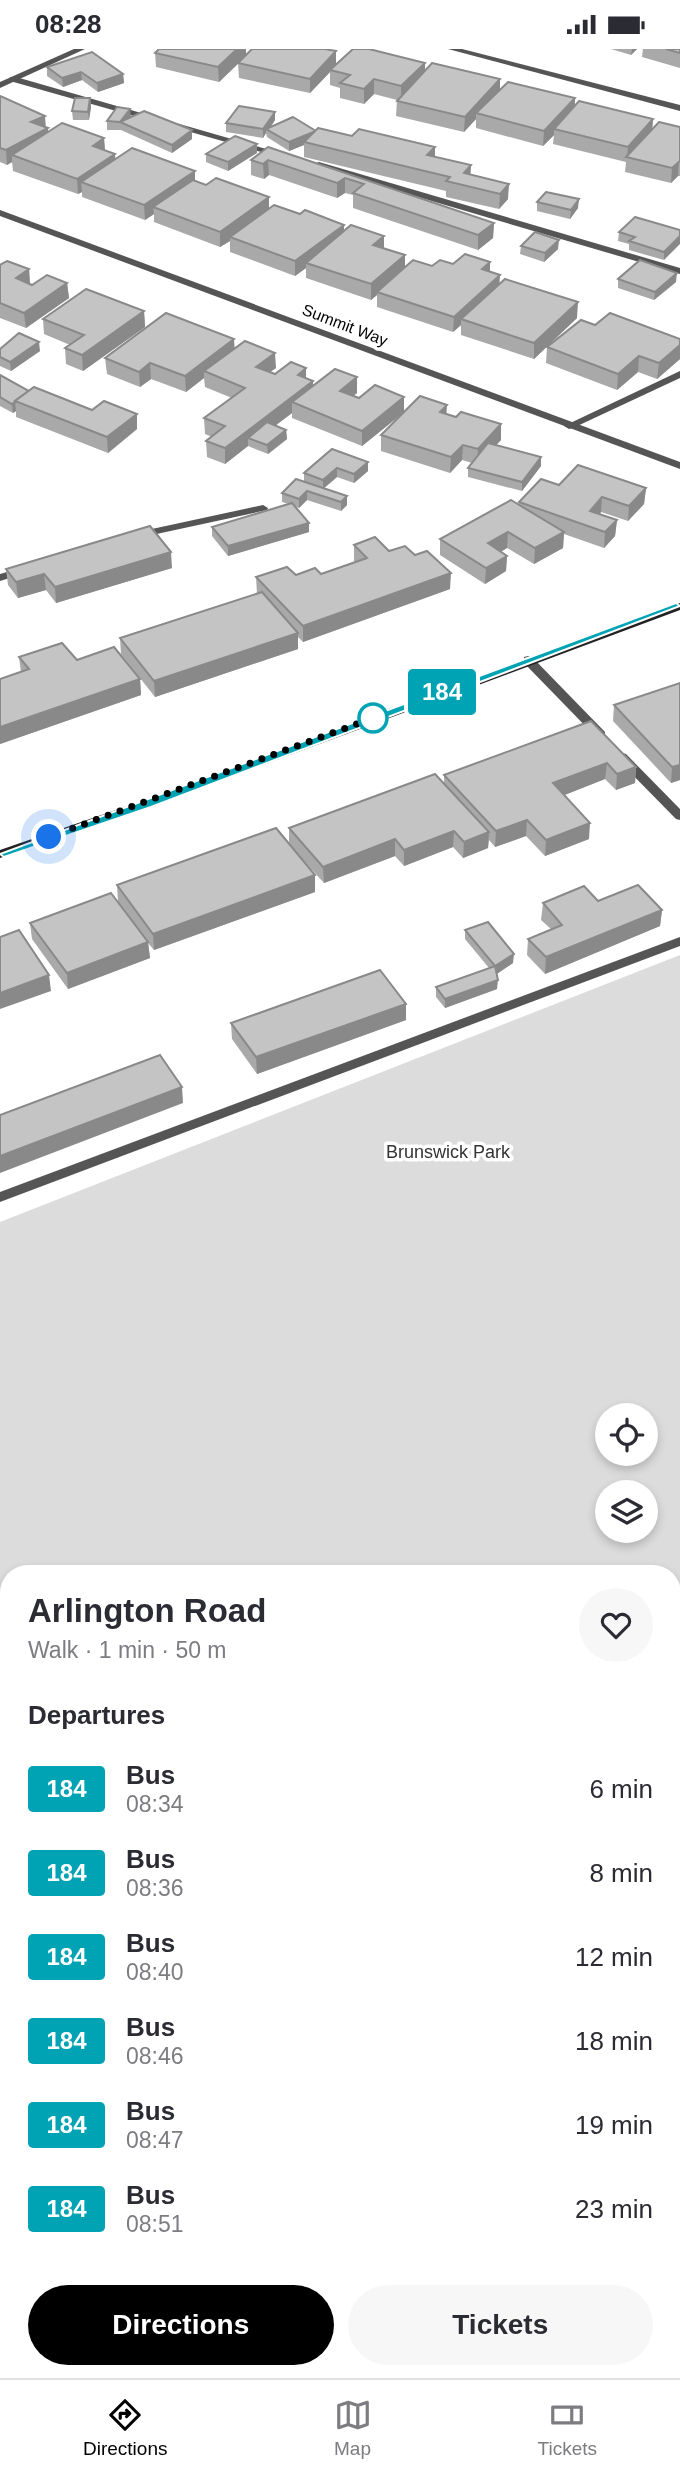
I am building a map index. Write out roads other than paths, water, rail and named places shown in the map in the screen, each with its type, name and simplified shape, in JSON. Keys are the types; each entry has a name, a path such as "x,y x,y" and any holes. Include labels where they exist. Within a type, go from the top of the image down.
{"street":[{"path":"0,85 81,49"},
{"path":"452,49 680,108"},
{"path":"13,79 291,157"},
{"path":"304,161 680,271"},
{"name":"Summit Way","path":"0,213 680,466"},
{"path":"569,426 680,374"},
{"path":"122,540 263,509"},
{"path":"0,577 37,566"},
{"path":"0,854 146,804 528,660 680,606"},
{"path":"528,660 680,817"},
{"path":"0,1197 680,941"}],"park label":[{"name":"Brunswick Park","path":"448,1152"}]}
